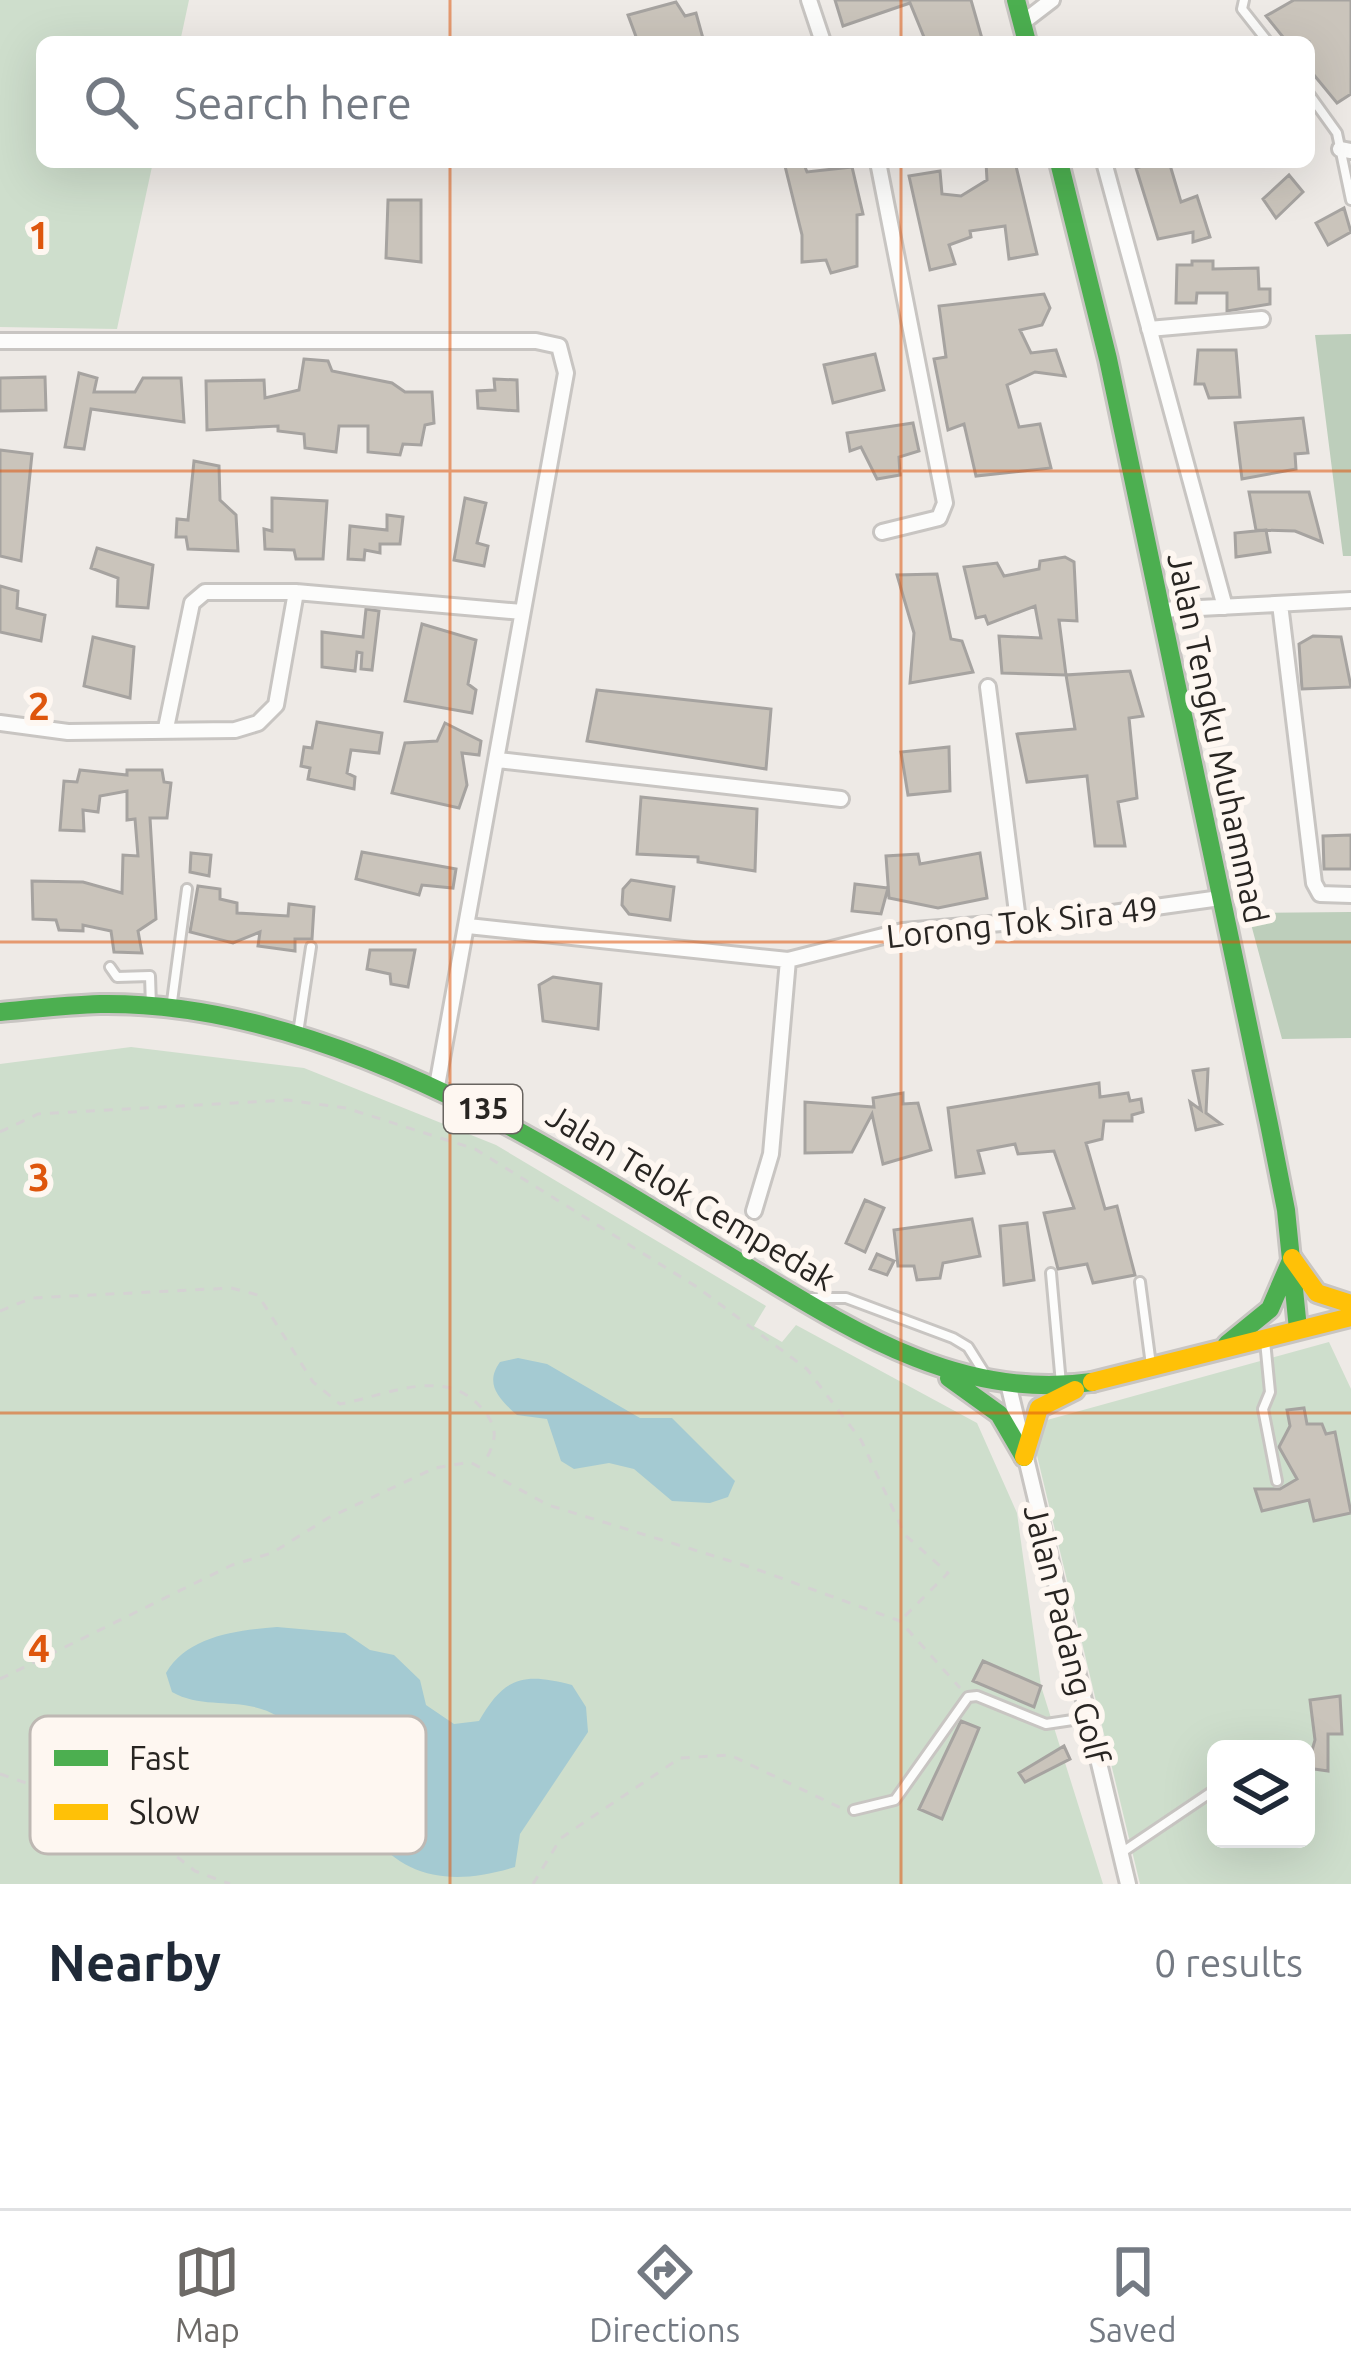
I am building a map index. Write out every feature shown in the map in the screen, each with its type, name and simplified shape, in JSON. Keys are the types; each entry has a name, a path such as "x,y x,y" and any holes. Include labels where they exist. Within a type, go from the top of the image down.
{"main road":[{"path":"1016,0 1025,32"},
{"name":"Jalan Tengku Muhammad","path":"1060,168 1108,359 1220,898 1292,1258 1298,1329"},
{"name":"Jalan Telok Cempedak","path":"0,1012 37,1006 161,1009 298,1034 437,1086 528,1134 801,1299 917,1359 998,1382 1105,1382 1184,1366 1351,1317"},
{"path":"1292,1258 1317,1293 1351,1304"},
{"path":"1184,1366 1257,1323 1279,1294 1292,1258"},
{"path":"917,1359 999,1414 1024,1457"},
{"path":"1024,1457 1040,1408 1065,1392 1105,1382"}],"street":[{"path":"809,0 822,36"},
{"path":"1025,32 1052,0"},
{"path":"879,168 945,503 939,518 881,532"},
{"path":"1106,168 1225,607"},
{"path":"1149,328 1262,319"},
{"path":"0,341 497,341 559,346 566,373 437,1086"},
{"path":"166,728 198,596 214,589 522,611"},
{"path":"0,723 47,731 235,730 272,712 296,592"},
{"path":"1161,610 1351,600"},
{"path":"1280,604 1314,883 1319,894 1351,895"},
{"path":"988,687 1018,920"},
{"path":"498,760 841,799"},
{"name":"Lorong Tok Sira 49","path":"468,926 788,960 903,931 1120,913 1220,898"},
{"path":"754,1210 771,1154 788,960"},
{"name":"Jalan Padang Golf","path":"998,1382 1024,1457 1129,1884"}],"lane":[{"path":"1244,0 1242,9 1263,36"},
{"path":"1315,102 1346,150 1351,200"},
{"path":"161,1009 187,889"},
{"path":"298,1034 311,947"},
{"path":"110,967 117,976 150,976 161,1009"},
{"path":"1051,1273 1061,1385"},
{"path":"1140,1282 1152,1372"},
{"path":"801,1299 846,1298 953,1338 968,1347 998,1382"},
{"path":"1265,1340 1270,1392 1263,1409 1277,1481"},
{"path":"854,1810 895,1800 968,1697 977,1696 1046,1724 1086,1718"},
{"path":"1120,1854 1207,1795"}],"path":[{"path":"0,1132 38,1114 287,1100 346,1108 476,1149 697,1287 807,1369 862,1440 904,1534 948,1573 900,1621"},
{"path":"0,1311 32,1298 231,1288 258,1294 281,1339 313,1382 340,1404 430,1384 455,1387 473,1397 495,1425 495,1443 483,1465"},
{"path":"0,1679 232,1565 272,1552 328,1517 455,1461 483,1465 509,1488 548,1505 752,1568 900,1621 968,1697"},
{"path":"533,1884 560,1838 680,1759 702,1753 730,1755 797,1791 854,1810"},
{"path":"0,1774 30,1784"},
{"path":"174,1854 195,1871 230,1884"}],"green space":[{"path":"0,0 189,0 181,36 36,36 36,168 152,168 117,329 0,327"},
{"path":"1351,334 1351,556 1343,556 1315,335"},
{"path":"1351,912 1351,1038 1282,1039 1248,913"},
{"path":"131,1047 304,1068 496,1145 766,1306 754,1326 782,1342 796,1325 977,1423 1017,1513 1041,1686 1103,1884 0,1884 0,1064"},
{"path":"1329,1342 1351,1389 1351,1884 1140,1884 1034,1443 1047,1420"}],"water":[{"path":"518,1358 547,1364 640,1418 672,1418 735,1481 728,1497 710,1503 672,1501 634,1469 609,1463 574,1469 561,1461 547,1419 517,1415 496,1391 493,1377 500,1362"},
{"path":"277,1627 345,1633 370,1650 394,1655 420,1680 426,1705 454,1724 479,1721 497,1695 516,1682 540,1679 572,1685 586,1707 588,1732 520,1834 515,1867 474,1876 436,1875 390,1854 426,1854 426,1716 277,1716 252,1706 198,1701 172,1692 166,1673 175,1661 200,1643 230,1633"}],"building":[{"path":"835,0 971,0 981,36 924,36 910,3 843,26"},
{"path":"1294,0 1351,0 1351,94 1337,103 1315,76 1315,36 1282,36 1266,16"},
{"path":"676,2 685,16 696,13 702,36 636,36 628,15"},
{"path":"785,168 805,168 807,172 852,168 863,214 857,215 857,266 831,273 826,260 802,262 802,235"},
{"path":"986,168 1016,168 1037,254 1009,259 1005,226 970,231 971,237 949,245 955,264 930,270 909,176 940,171 942,194 961,196 987,180"},
{"path":"1136,168 1171,168 1181,202 1197,196 1210,237 1193,242 1193,232 1158,239"},
{"path":"1289,175 1303,192 1276,218 1263,199"},
{"path":"388,200 421,200 421,262 386,258"},
{"path":"1344,208 1351,232 1328,245 1316,223"},
{"path":"1192,261 1213,261 1213,269 1258,268 1259,289 1270,289 1270,304 1227,311 1227,293 1197,293 1196,303 1176,303 1177,265 1192,265"},
{"path":"1044,294 1050,308 1042,325 1020,330 1031,353 1056,350 1065,376 1035,372 1007,385 1019,427 1040,424 1051,468 976,476 964,424 948,430 934,359 946,357 939,306"},
{"path":"1198,350 1236,350 1240,397 1209,398 1204,384 1195,384"},
{"path":"875,354 884,390 833,403 824,365"},
{"path":"304,359 328,361 332,371 392,383 405,392 432,392 434,423 425,425 421,445 403,444 400,455 368,452 368,426 339,426 336,452 305,448 304,434 278,431 278,426 207,430 206,381 264,380 265,398 299,390"},
{"path":"79,373 97,378 94,392 135,392 143,378 181,378 184,422 91,409 84,449 65,447"},
{"path":"45,377 46,410 0,411 0,378"},
{"path":"494,379 517,380 518,411 478,408 477,391 495,390"},
{"path":"1303,418 1308,453 1295,454 1296,469 1242,479 1235,423"},
{"path":"913,423 919,451 899,457 900,475 877,479 861,447 850,451 847,433"},
{"path":"0,450 32,454 21,561 0,556"},
{"path":"194,461 219,466 220,500 236,515 238,551 188,549 186,537 176,537 177,519 188,520"},
{"path":"1249,492 1309,492 1322,542 1295,531 1256,530"},
{"path":"272,498 327,501 323,559 296,559 294,550 265,549 264,529 272,531"},
{"path":"465,498 486,503 477,543 488,546 484,566 454,560"},
{"path":"387,515 403,517 400,544 380,544 380,553 365,550 364,560 348,559 350,526 387,530"},
{"path":"1266,530 1270,552 1236,557 1235,533"},
{"path":"97,548 153,565 148,608 117,606 118,578 91,568"},
{"path":"1065,557 1074,562 1077,621 1059,620 1066,675 1002,673 999,636 1041,638 1035,606 988,624 985,616 976,618 964,567 997,563 1004,576 1039,569 1040,561"},
{"path":"937,574 951,639 962,641 973,672 910,683 914,633 897,575"},
{"path":"0,586 18,591 17,608 45,615 41,641 0,632"},
{"path":"366,609 379,611 372,670 361,669 362,653 357,652 355,671 322,667 322,632 363,637"},
{"path":"422,624 476,640 468,684 476,690 472,713 405,701"},
{"path":"1313,636 1341,637 1351,687 1302,689 1299,644"},
{"path":"93,637 134,647 130,698 84,686"},
{"path":"1130,671 1143,716 1129,718 1137,798 1118,802 1125,846 1095,846 1087,776 1027,782 1017,734 1075,729 1066,675"},
{"path":"597,690 771,709 766,769 587,741"},
{"path":"317,722 382,733 379,753 351,750 347,773 355,777 354,789 308,779 310,768 301,766 304,747 312,748"},
{"path":"445,723 481,741 479,755 462,753 467,785 459,808 392,793 405,743 437,741"},
{"path":"949,747 950,791 908,795 901,752"},
{"path":"80,770 127,775 127,770 162,770 164,782 171,783 167,818 150,818 156,919 138,931 142,953 114,952 111,931 83,925 83,931 59,930 56,920 33,919 32,881 83,882 122,893 123,855 138,856 135,819 127,820 127,791 100,796 98,812 83,810 84,831 60,830 64,781 77,782"},
{"path":"641,797 757,809 755,871 698,862 698,857 637,854"},
{"path":"1351,835 1351,869 1324,869 1323,836"},
{"path":"362,852 456,869 453,888 422,885 419,895 356,879"},
{"path":"191,853 211,855 209,876 190,872"},
{"path":"980,853 987,898 938,908 889,898 886,856 918,854 920,864"},
{"path":"631,880 674,887 670,920 629,914 622,905 623,889"},
{"path":"855,884 888,888 881,914 852,911"},
{"path":"198,886 220,889 220,899 237,903 237,913 288,916 289,904 314,907 312,939 295,939 295,951 258,946 260,932 233,943 190,932"},
{"path":"370,950 415,950 408,987 391,984 390,974 367,969"},
{"path":"553,977 601,984 598,1029 543,1021 539,985"},
{"path":"1208,1069 1206,1113 1221,1124 1196,1130 1190,1102 1201,1110 1193,1071"},
{"path":"1099,1083 1100,1097 1128,1093 1130,1101 1141,1099 1143,1112 1132,1115 1132,1121 1104,1121 1102,1139 1086,1143 1105,1209 1117,1206 1135,1275 1093,1283 1087,1264 1058,1269 1044,1213 1074,1208 1054,1151 1018,1154 1015,1144 978,1151 984,1173 956,1177 948,1108"},
{"path":"903,1093 903,1104 918,1103 931,1150 883,1164 872,1114 852,1152 805,1153 805,1102 874,1107 873,1098"},
{"path":"865,1200 884,1208 865,1252 846,1243"},
{"path":"972,1219 980,1256 943,1263 940,1278 917,1280 914,1266 898,1266 894,1230"},
{"path":"1027,1223 1034,1280 1004,1285 1000,1226"},
{"path":"877,1254 894,1261 887,1275 870,1269"},
{"path":"1304,1408 1307,1424 1322,1424 1326,1434 1335,1432 1351,1513 1314,1521 1309,1500 1262,1511 1255,1489 1280,1489 1297,1479 1279,1447 1290,1426 1287,1410"},
{"path":"983,1661 1041,1686 1034,1707 973,1681"},
{"path":"1340,1696 1342,1734 1328,1734 1328,1771 1315,1769 1310,1700"},
{"path":"961,1721 979,1728 942,1819 919,1809"},
{"path":"1064,1746 1070,1759 1025,1782 1019,1773"}],"traffic: fast":[{"path":"1016,0 1025,36"},
{"path":"1060,168 1108,359 1269,1124 1286,1210 1298,1329"},
{"path":"0,1012 149,1006 248,1021 344,1051 437,1089 511,1127 804,1301 894,1349 989,1380 1040,1385 1092,1382"},
{"path":"1227,1344 1270,1309 1292,1258"},
{"path":"949,1378 999,1414 1024,1457"}],"traffic: slow":[{"path":"1292,1258 1317,1293 1351,1304"},
{"path":"1092,1382 1351,1317"},
{"path":"1024,1457 1039,1408 1075,1390"}]}
